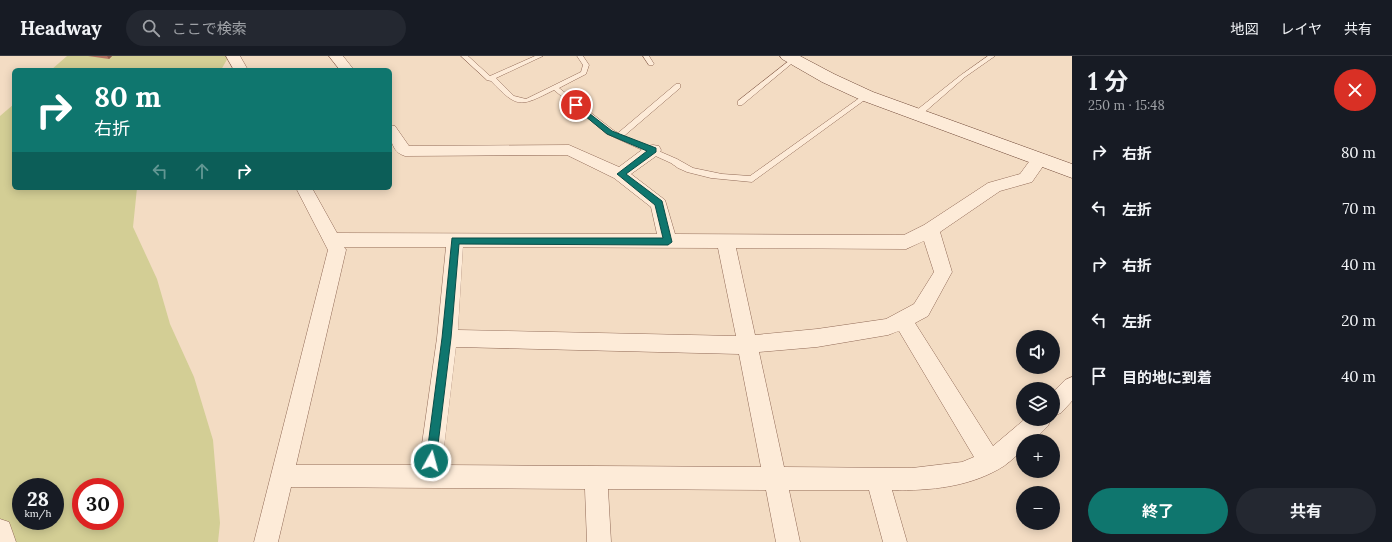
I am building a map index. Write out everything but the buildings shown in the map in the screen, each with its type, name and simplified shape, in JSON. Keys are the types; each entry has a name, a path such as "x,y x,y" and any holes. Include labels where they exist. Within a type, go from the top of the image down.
{"street":[{"path":"233,56 240,68"},
{"path":"336,56 345,68"},
{"path":"791,57 828,78 867,96 1072,171"},
{"path":"392,133 405,151 569,150 620,174 659,204 668,242"},
{"path":"620,174 653,150"},
{"path":"332,240 906,242 930,230 994,187 1026,178 1040,159"},
{"path":"266,542 337,250 305,190"},
{"path":"447,338 746,345 817,338 888,327 921,310 943,272 930,230"},
{"path":"429,477 447,338 455,241"},
{"path":"726,242 746,345 788,542"},
{"path":"903,320 989,461"},
{"path":"1060,399 1072,387"},
{"path":"282,476 912,479 963,473 996,458 1033,426"},
{"path":"596,478 599,542"},
{"path":"877,479 895,542"},
{"path":"0,531 4,542"}],"lane":[{"path":"464,56 489,79 540,56"},
{"path":"492,78 513,100 520,102 527,101 584,73 586,65 580,56"},
{"path":"646,56 651,64"},
{"path":"916,115 963,76 992,56"},
{"path":"740,103 791,57"},
{"path":"619,136 678,86"},
{"path":"554,87 610,132 653,150 674,161 681,167 718,177 752,179 867,96"}],"shaded area":[{"path":"67,56 229,56 222,68 53,68"},
{"path":"12,106 12,190 137,190 133,227 157,279 170,324 194,377 213,440 220,523 218,542 0,542 0,116"}],"route":[{"path":"431,461 447,338 455,241 668,242 659,204 620,174 653,150 610,132 576,105"}]}
